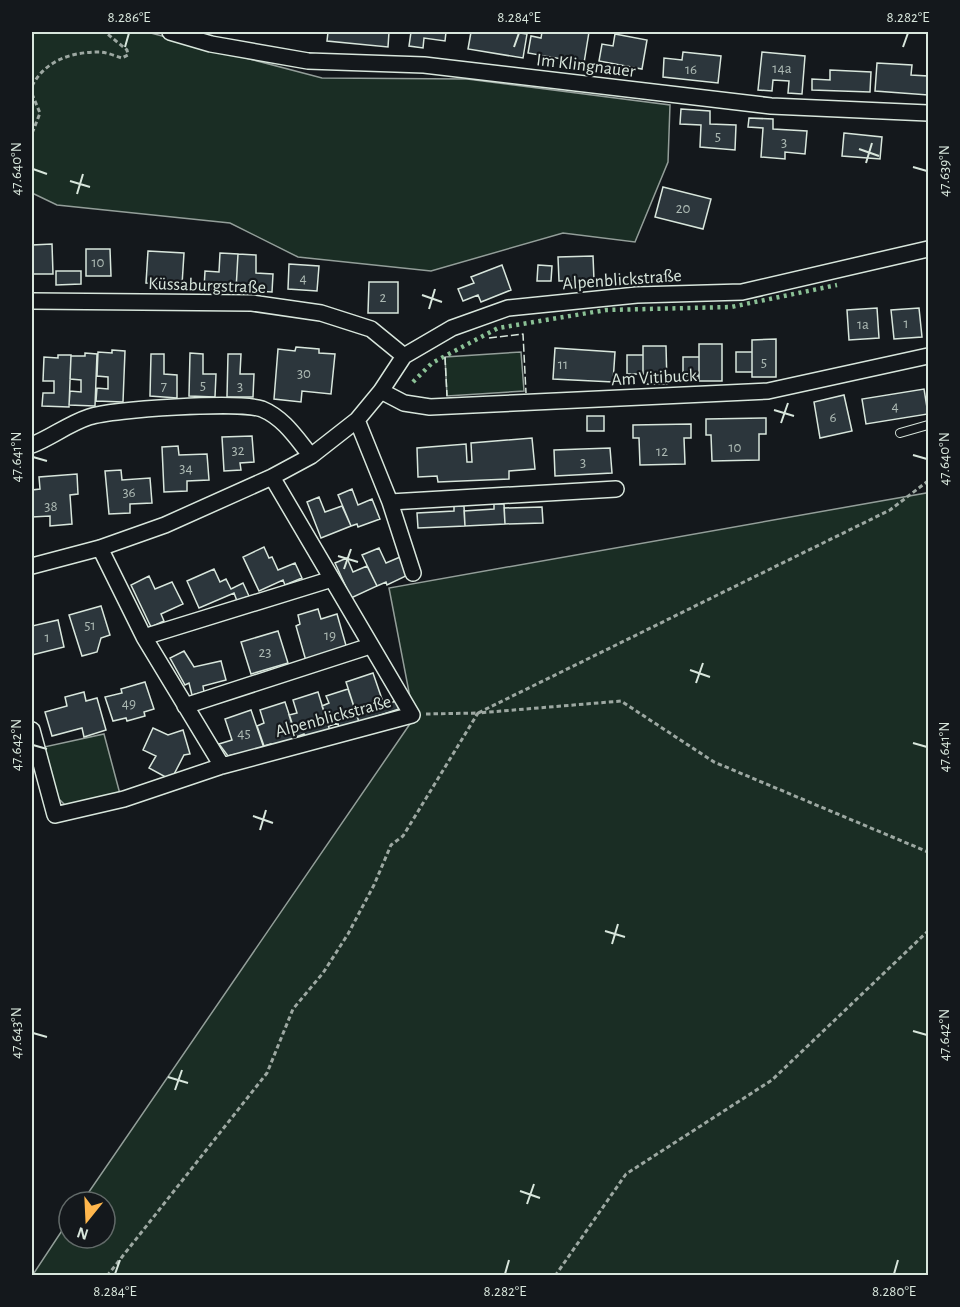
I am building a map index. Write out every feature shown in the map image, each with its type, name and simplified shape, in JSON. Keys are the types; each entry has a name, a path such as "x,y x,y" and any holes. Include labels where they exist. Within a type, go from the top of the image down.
{"street":[{"name":"Im Klingnauer","path":"170,32 211,44 308,61 424,65 771,106 928,113"},
{"name":"Alpenblickstraße","path":"32,566 100,548 165,525 272,477 310,456 357,420 381,391 404,356 452,328 508,308 637,295 742,292 928,249"},
{"name":"Küssaburgstraße","path":"32,301 264,304 321,313 371,329 404,356"},
{"name":"Am Vitibuck","path":"381,391 404,403 430,407 768,391 928,356"},
{"path":"32,445 66,426 107,412 225,406 261,409 285,424 310,456"},
{"path":"357,420 390,502 413,573"},
{"name":"Alpenblickstraße","path":"32,737 55,815 124,799 222,766 412,715 272,477"},
{"path":"390,502 616,489"},
{"path":"100,548 144,637 222,766"},
{"path":"144,637 332,579"},
{"path":"185,706 370,646"}],"lane":[{"path":"900,433 928,425"}],"path":[{"path":"32,86 38,75 51,62 80,54 100,52 122,58 128,55 127,50 105,32"},
{"path":"32,94 40,113 32,131"},
{"path":"107,1275 267,1072 293,1009 323,973 348,934 374,885 391,845 404,836 478,713 890,510 928,482"},
{"path":"412,715 478,713 621,701 714,762 928,852"},
{"path":"555,1275 626,1174 772,1080 928,931"}],"green space":[{"path":"32,32 147,32 322,78 467,79 670,105 668,162 635,242 563,233 431,271 298,257 230,223 57,205 32,193"},
{"path":"521,352 524,391 447,396 445,357"},
{"path":"928,490 928,1275 32,1276 57,1238 57,1250 117,1250 117,1190 90,1190 414,718 389,588 926,493"},
{"path":"104,734 120,794 65,805 55,795 44,747"}],"building":[{"path":"328,32 389,32 388,47 327,41"},
{"path":"411,32 446,32 445,41 424,38 423,48 409,46"},
{"path":"471,32 527,34 523,58 468,49"},
{"path":"542,32 589,32 584,63 528,53 531,36 541,38"},
{"path":"615,34 647,40 642,69 599,61 602,44 613,46"},
{"path":"683,52 721,56 718,83 663,77 664,58 682,60"},
{"path":"762,52 805,56 802,94 788,93 789,81 773,80 772,91 758,90"},
{"path":"877,63 912,65 911,75 928,76 928,95 875,91"},
{"path":"830,70 871,72 870,92 812,90 812,79 830,80"},
{"path":"681,109 710,111 710,124 736,125 735,150 700,147 701,125 680,124"},
{"path":"749,118 773,119 773,129 807,131 805,154 785,152 785,159 761,157 763,128 748,127"},
{"path":"844,133 882,137 880,159 842,156"},
{"path":"663,187 711,199 703,229 655,217"},
{"path":"52,244 53,274 32,274 32,245"},
{"path":"86,249 110,249 111,276 86,276"},
{"path":"148,251 184,253 182,285 146,283"},
{"path":"220,253 238,254 236,290 204,289 205,271 219,272"},
{"path":"238,254 256,255 256,273 273,274 272,292 236,290"},
{"path":"593,256 594,280 559,281 558,257"},
{"path":"289,264 319,266 317,291 288,289"},
{"path":"502,265 511,290 481,302 478,295 463,301 458,289 474,283 471,277"},
{"path":"538,265 552,266 551,281 537,281"},
{"path":"56,271 81,271 81,284 56,285"},
{"path":"369,282 398,282 398,313 368,313"},
{"path":"877,308 879,338 849,340 847,310"},
{"path":"919,308 922,337 894,339 891,310"},
{"path":"776,339 776,377 752,377 752,340"},
{"path":"699,344 722,344 722,381 699,381"},
{"path":"643,346 666,346 667,384 643,384"},
{"path":"296,347 319,349 319,353 335,354 331,394 302,391 301,402 274,399 278,349 295,351"},
{"path":"555,348 615,352 613,382 553,379"},
{"path":"112,350 125,351 123,402 96,401 97,388 108,389 108,377 97,376 98,352 112,353"},
{"path":"736,352 752,352 752,372 736,372"},
{"path":"85,353 97,354 95,406 69,405 70,391 81,392 81,380 70,379 71,356 85,356"},
{"path":"190,353 203,354 203,374 216,374 215,397 189,396"},
{"path":"151,354 164,354 164,374 177,375 177,398 150,396"},
{"path":"228,354 241,354 240,374 254,374 253,397 227,397"},
{"path":"58,355 71,355 69,407 42,406 43,393 54,393 54,381 43,381 44,357 58,358"},
{"path":"627,355 643,355 643,374 627,374"},
{"path":"683,357 699,357 699,376 683,376"},
{"path":"924,389 928,414 866,424 862,399"},
{"path":"844,395 852,431 820,438 814,402"},
{"path":"587,416 604,416 604,431 587,431"},
{"path":"766,418 766,434 759,434 759,460 712,461 711,435 706,435 706,419"},
{"path":"691,424 691,438 684,438 685,464 640,465 639,438 633,438 633,425"},
{"path":"252,436 254,462 240,463 241,470 224,471 222,437"},
{"path":"532,438 535,469 509,471 509,479 438,482 437,476 418,477 417,448 466,444 467,462 472,462 471,443"},
{"path":"178,446 179,455 207,454 209,480 187,481 187,491 164,492 162,447"},
{"path":"610,448 612,473 555,476 554,450"},
{"path":"121,470 122,480 150,478 152,503 130,504 130,513 109,514 105,471"},
{"path":"77,474 78,494 70,495 72,524 50,526 50,516 32,517 32,490 40,489 39,477"},
{"path":"352,489 358,505 372,499 380,519 358,527 357,524 351,526 338,495"},
{"path":"319,497 325,512 342,506 351,526 321,538 307,502"},
{"path":"494,504 504,504 505,524 465,526 464,511 494,509"},
{"path":"454,506 464,506 465,526 418,528 417,513 454,511"},
{"path":"542,507 543,523 505,524 504,508"},
{"path":"264,547 278,570 295,563 302,578 285,585 283,580 259,591 243,557"},
{"path":"379,548 386,563 400,557 408,575 387,585 386,582 377,586 362,555"},
{"path":"347,558 353,572 367,566 377,586 351,598 335,563"},
{"path":"214,569 220,582 226,579 231,589 243,583 249,596 237,601 234,593 199,608 187,581"},
{"path":"149,576 155,589 172,582 183,604 161,614 164,621 151,627 131,585"},
{"path":"101,606 110,635 101,638 97,652 82,656 69,615"},
{"path":"318,609 321,619 337,614 347,649 306,661 296,626 300,624 298,615"},
{"path":"58,620 64,647 32,655 32,626"},
{"path":"278,631 288,663 251,674 241,642"},
{"path":"184,651 194,667 221,661 226,680 203,686 204,692 192,695 189,683 185,685 170,658"},
{"path":"373,673 384,705 396,701 399,709 359,722 346,682"},
{"path":"145,682 154,709 144,712 145,716 127,721 126,718 113,721 105,697 122,693 121,689"},
{"path":"348,689 359,722 339,729 338,723 329,726 322,706 329,703 326,696"},
{"path":"84,692 86,701 97,698 106,730 84,737 82,728 52,736 45,712 67,706 65,697"},
{"path":"318,692 330,731 306,739 304,734 296,737 289,715 297,713 293,700"},
{"path":"285,702 298,741 273,749 271,744 264,746 257,726 264,723 260,710"},
{"path":"251,710 265,751 238,757 237,754 228,756 219,744 232,740 225,719"},
{"path":"153,728 168,735 183,730 190,754 184,755 171,780 149,768 156,756 143,750"}],"hedge":[{"path":"413,382 432,363 498,328 606,310 731,307 837,285"}],"fence":[{"path":"489,338 523,334 526,393"},
{"path":"445,357 447,396"}]}
